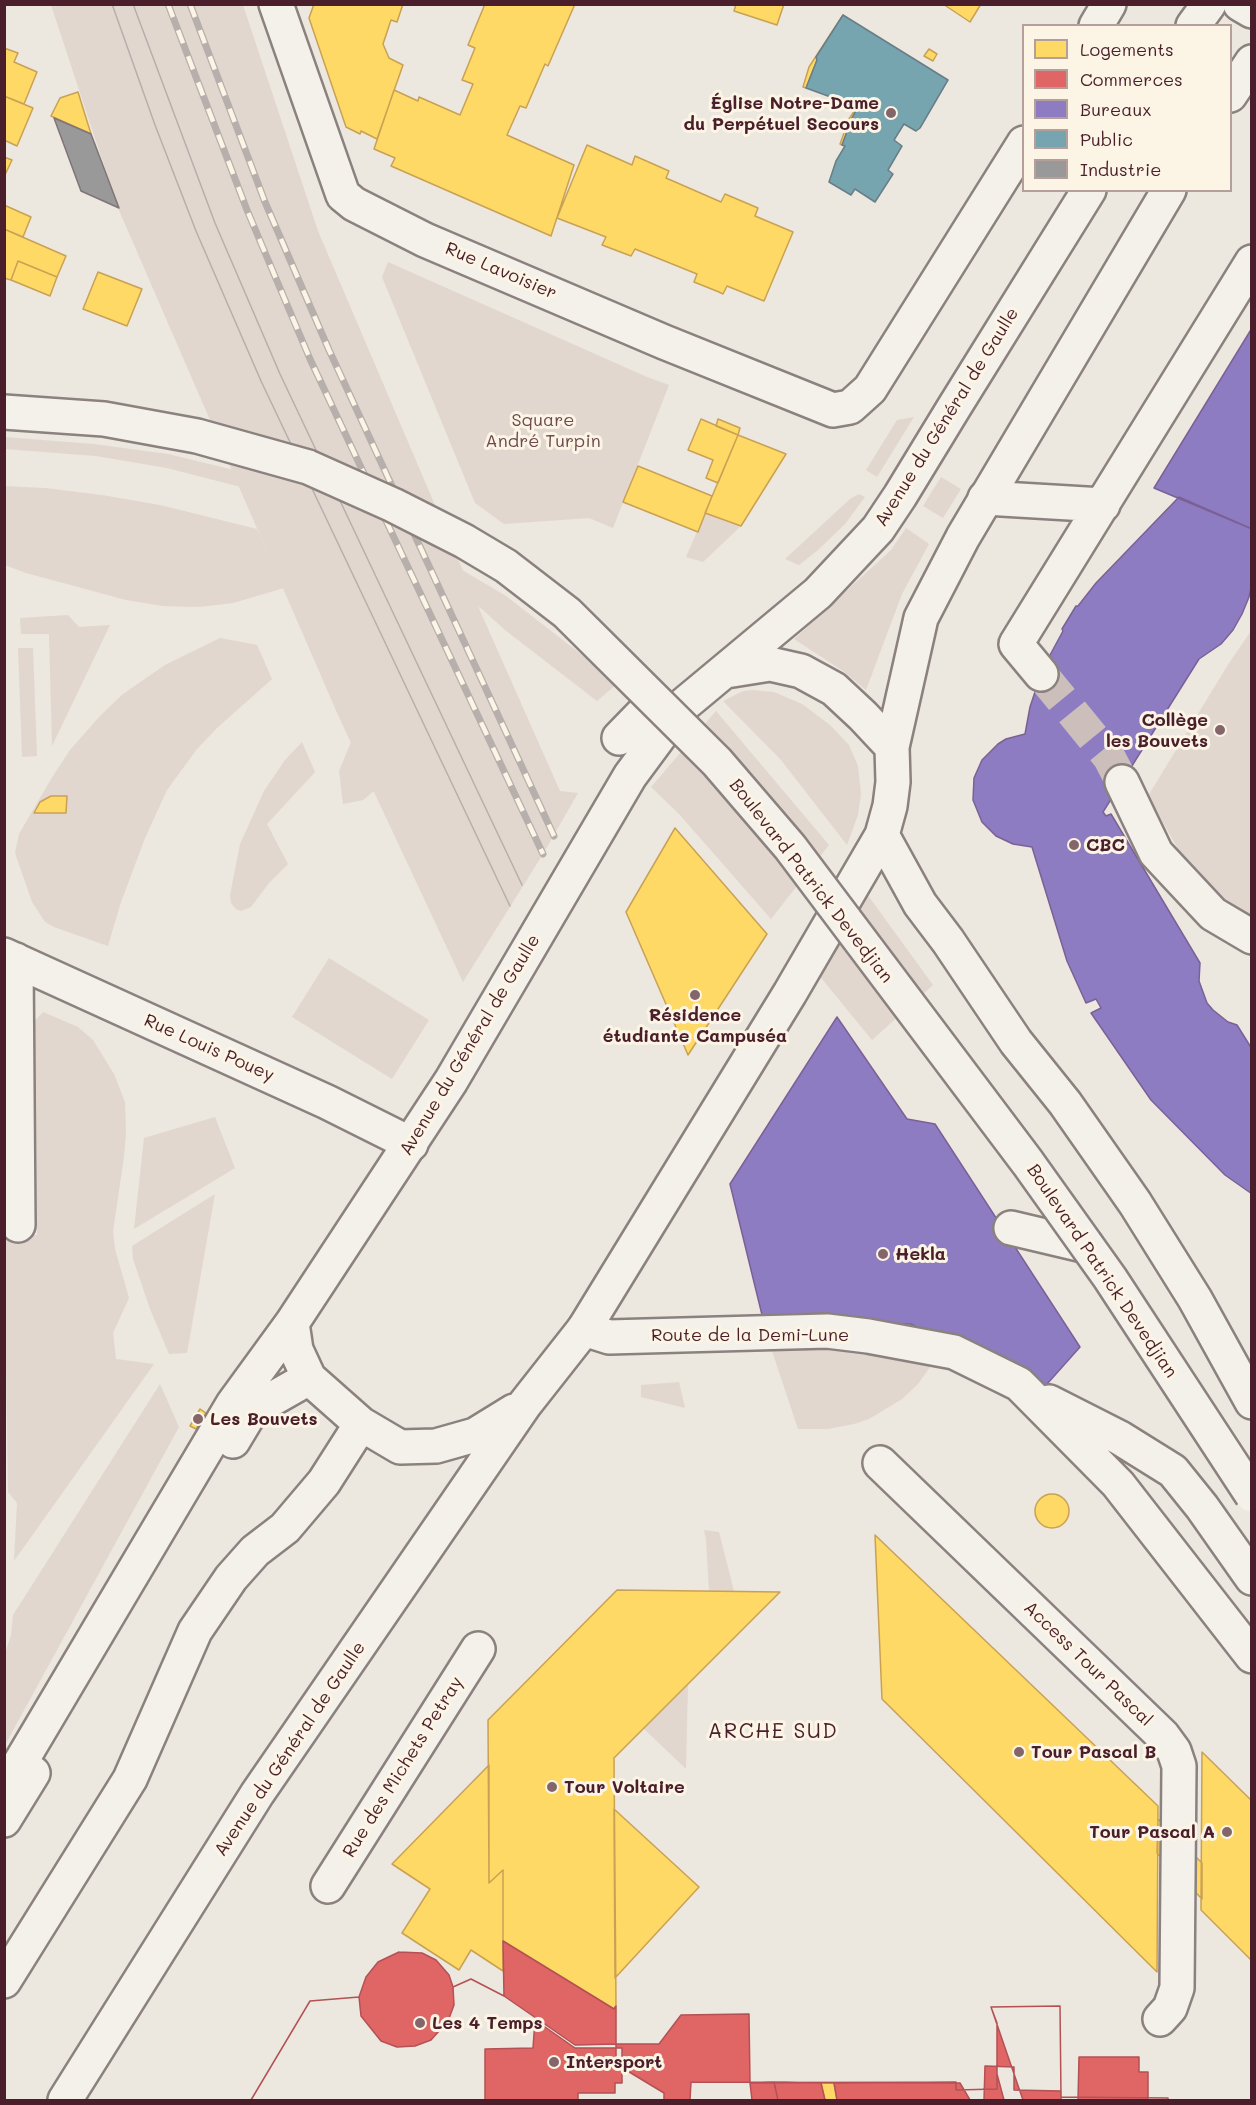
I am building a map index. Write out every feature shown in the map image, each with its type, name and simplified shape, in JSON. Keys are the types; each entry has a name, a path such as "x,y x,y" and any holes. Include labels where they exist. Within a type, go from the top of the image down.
{"main road":[{"name":"Rue Lavoisier","path":"276,4 343,195 354,204 425,240 833,410 850,407 870,389 1022,145"},
{"path":"1097,24 1109,4"},
{"path":"1194,24 1209,4"},
{"path":"1240,4 1251,10"},
{"path":"1232,92 1251,62"},
{"name":"Avenue du Général de Gaulle","path":"525,1404 475,1435 436,1446 400,1447 361,1424 309,1378 296,1350 292,1323 451,1082 630,776 681,707 818,592 878,529 1088,192"},
{"name":"Avenue du Général de Gaulle","path":"65,2100 257,1794 525,1404 584,1329 790,993 882,835 890,806 893,782 892,747 921,618 958,544 1168,192"},
{"path":"1041,674 1016,644 1251,262"},
{"name":"Boulevard Patrick Devedjian","path":"4,412 104,419 197,436 308,467 393,505 464,541 506,566 567,613 717,762 790,847 1028,1163 1087,1246 1251,1495"},
{"path":"985,498 1103,505"},
{"path":"726,670 770,664 801,671 834,690 892,747"},
{"path":"619,738 655,701"},
{"path":"1122,782 1156,853 1213,915 1251,937"},
{"path":"882,835 920,904 948,941 1016,1042 1065,1103 1135,1203 1195,1299 1251,1402"},
{"path":"10,958 18,1225"},
{"name":"Rue Louis Pouey","path":"10,958 327,1102 411,1144"},
{"path":"1011,1228 1087,1246"},
{"path":"4,1790 233,1404 292,1323"},
{"name":"Route de la Demi-Lune","path":"584,1329 609,1337 827,1331 954,1352 1019,1384 1118,1484 1251,1656"},
{"path":"4,1821 251,1411 309,1378"},
{"path":"1019,1384 1120,1438 1173,1471 1202,1506 1251,1578"},
{"path":"4,1981 130,1779 195,1631 231,1578 255,1551 285,1528 324,1482 361,1424"},
{"name":"Access Tour Pascal","path":"880,1463 1162,1736 1174,1751 1179,1766 1178,1988 1170,2008 1160,2019"},
{"name":"Rue des Michets Petray","path":"328,1886 478,1649"}],"shaded area":[{"path":"51,5 243,5 318,231 481,613 560,791 578,793 543,854 463,982 338,715 118,208"},
{"name":"Collège les Bouvets","path":"1251,631 1251,924 1196,881 1148,796"}],"green space":[{"name":"Square André Turpin","path":"388,262 669,385 613,528 589,518 504,524 475,503 382,277"},
{"path":"914,417 877,477 866,470 897,420"},
{"path":"4,437 94,444 168,454 271,479 369,520 425,548 506,596 618,683 597,701 462,595 459,582 368,533 330,517 272,495 167,468 96,456 5,449"},
{"path":"941,477 961,489 943,518 923,506"},
{"path":"5,486 102,495 160,505 257,529 284,588 233,603 199,607 163,606 126,600 26,573 5,565"},
{"path":"859,494 865,497 845,524 818,550 799,565 785,559 850,499"},
{"path":"705,513 741,526 703,562 686,557"},
{"path":"906,528 929,544 902,594 866,690 843,671 794,639 891,550"},
{"path":"68,615 79,627 110,625 52,746 49,634 21,634 20,618"},
{"path":"220,638 257,645 272,679 197,749 167,790 145,838 120,905 108,946 45,922 32,902 15,853 19,834 51,779 70,750 123,694 165,665"},
{"path":"18,648 33,648 37,756 22,757"},
{"path":"743,691 774,692 802,704 830,725 849,745 858,766 861,794 858,815 847,845 781,760 723,701"},
{"path":"716,711 829,845 771,919 679,814 651,787"},
{"path":"302,742 315,772 267,824 288,864 269,883 251,907 241,911 231,903 230,895 240,844 264,791 285,760"},
{"path":"351,742 374,791 363,800 343,804 339,771"},
{"path":"864,890 933,985 872,1040 817,973"},
{"path":"329,958 429,1020 392,1079 292,1017"},
{"path":"43,1012 78,1027 93,1040 114,1074 125,1102 124,1157 113,1231 115,1249 129,1298 113,1333 116,1359 154,1364 14,1561 17,1503 8,1492 4,1235 37,1235 36,1077 31,1067 32,1024"},
{"path":"215,1117 235,1168 134,1229 144,1138"},
{"path":"215,1194 187,1353 169,1354 150,1309 133,1259 132,1246"},
{"path":"769,1342 853,1348 930,1367 918,1384 902,1399 869,1419 828,1429 798,1429"},
{"path":"679,1382 685,1408 641,1397 641,1385"},
{"path":"160,1384 179,1427 5,1745 5,1654 11,1635 13,1615"},
{"path":"704,1530 719,1532 734,1591 709,1591"},
{"path":"688,1683 686,1769 643,1728"}],"building: Logements":[{"path":"314,4 403,4 397,22 391,20 383,44 389,58 403,65 377,139 346,127 309,18"},
{"path":"485,4 575,4 548,66 545,64 526,108 520,106 507,135 574,165 551,236 391,166 395,158 374,149 394,90 418,101 419,97 460,115 473,84 462,80 475,48 468,45"},
{"path":"736,4 784,4 777,25 734,11"},
{"path":"943,4 981,4 970,22"},
{"path":"843,15 816,57 817,60 806,88 803,87 809,67"},
{"path":"4,48 18,53 14,62 37,72 24,104 4,96"},
{"path":"929,49 937,54 933,61 924,56"},
{"path":"78,92 91,134 51,116 60,98"},
{"path":"4,96 33,108 17,146 4,140"},
{"path":"857,107 842,145 840,144 849,119"},
{"path":"587,145 632,165 635,156 669,171 666,178 721,202 725,194 758,208 755,216 793,232 764,301 727,286 723,294 694,282 697,274 635,249 631,256 602,245 606,237 557,218"},
{"path":"4,157 12,160 4,177"},
{"path":"4,205 31,217 23,237 4,229"},
{"path":"4,229 66,256 57,277 18,261 11,280 4,278"},
{"path":"18,261 57,277 50,296 11,280"},
{"path":"98,272 142,289 127,326 83,309"},
{"path":"701,419 738,435 718,483 706,478 713,460 688,450"},
{"path":"718,419 740,428 738,435 716,426"},
{"path":"738,435 786,454 741,526 705,513"},
{"path":"638,466 712,496 698,532 623,502"},
{"path":"51,796 67,796 66,813 34,813 40,802"},
{"name":"Résidence étudiante Campuséa","path":"675,828 767,934 688,1055 626,912"},
{"name":"Les Bouvets","path":"200,1409 206,1413 196,1429 190,1426"},
{"path":"1052,1494 1064,1499 1069,1511 1064,1523 1052,1528 1040,1523 1035,1511 1040,1499"},
{"name":"Tour Pascal B","path":"875,1535 1158,1806 1157,1972 882,1699"},
{"name":"Tour Voltaire","path":"617,1590 780,1592 614,1758 616,2006 614,2009 503,1941 503,1870 489,1883 488,1720"},
{"name":"Tour Pascal A","path":"1202,1752 1252,1801 1252,1961 1201,1910"},
{"path":"489,1765 489,1883 503,1870 503,1971 471,1950 459,1970 402,1933 430,1889 392,1864"},
{"path":"614,1809 699,1887 615,1978"},
{"path":"1158,1819 1202,1863 1202,1899 1157,1853"},
{"path":"821,2083 834,2083 837,2100 825,2100"}],"building: Commerces":[{"name":"Les 4 Temps","path":"503,1941 614,2009 616,2006 616,2064 664,2093 664,2100 251,2100 310,2001 359,1997 361,2016 381,2041 397,2047 415,2046 431,2040 448,2021 454,2005 453,1987 471,1979 504,1996"},
{"name":"Les 4 Temps","path":"399,1952 422,1953 436,1960 449,1975 453,1987 471,1979 504,1996 575,2045 616,2044 616,2064 664,2093 664,2100 251,2100 310,2001 359,1997 366,1977 378,1962"},
{"path":"1060,2006 1061,2097 1168,2098 1168,2100 1023,2100 991,2007"},
{"path":"1060,2006 1061,2097 1168,2098 1168,2100 752,2100 750,2083 956,2082 956,2090 997,2089 997,2023 991,2007"},
{"path":"749,2014 750,2083 774,2082 778,2100 664,2100 664,2093 616,2064 616,2044 659,2044 681,2015"},
{"name":"Intersport","path":"535,2020 575,2048 622,2048 622,2083 615,2083 615,2093 578,2093 578,2100 485,2100 485,2049 533,2048"},
{"path":"1079,2057 1139,2057 1139,2072 1148,2072 1148,2100 1078,2100"},
{"path":"985,2066 1014,2067 1014,2090 1061,2091 1061,2100 984,2100"},
{"path":"997,2074 1004,2100 837,2100 834,2083 956,2082 956,2090 997,2089"},
{"path":"691,2082 960,2083 970,2100 690,2100"},
{"path":"774,2082 821,2083 825,2100 778,2100"}],"building: Bureaux":[{"path":"1252,328 1252,529 1154,488"},
{"name":"CBC","path":"1179,497 1252,529 1252,584 1249,597 1233,630 1221,644 1199,659 1103,812 1106,816 1111,814 1200,963 1199,981 1207,1003 1228,1022 1237,1025 1252,1049 1252,1194 1225,1175 1151,1100 1091,1013 1101,1008 1096,999 1086,1003 1067,961 1032,847 1013,844 996,836 982,822 973,800 974,778 982,760 1006,739 1025,734 1030,707 1043,668 1076,606"},
{"name":"Hekla","path":"837,1017 907,1119 935,1124 1080,1347 1039,1393 911,1324 764,1323 730,1184"}],"building: Public":[{"name":"Église Notre-Dame du Perpétuel Secours","path":"843,15 948,80 920,128 916,131 904,124 894,140 902,146 888,170 893,174 875,202 855,189 851,195 829,182 836,161 845,146 842,145 858,107 806,88 817,60 816,57"}],"building: Industrie":[{"path":"54,118 91,134 119,208 81,191"}],"tunnel":[{"path":"1041,674 1109,757 1122,782"}],"tram line":[{"path":"112,4 196,231 261,381 510,906"},
{"path":"133,4 215,223 280,374 522,885"}],"railway":[{"path":"168,4 247,210 310,359 543,854"},
{"path":"190,4 265,202 329,350 554,836"}],"place":[{"name":"Église Notre-Dame du Perpétuel Secours","path":"891,113"},
{"name":"Collège les Bouvets","path":"1220,730"},
{"name":"CBC","path":"1074,845"},
{"name":"Résidence étudiante Campuséa","path":"695,995"},
{"name":"Hekla","path":"883,1254"},
{"name":"Les Bouvets","path":"198,1419"},
{"name":"Tour Pascal B","path":"1019,1752"},
{"name":"Tour Voltaire","path":"552,1787"},
{"name":"Tour Pascal A","path":"1227,1832"},
{"name":"Les 4 Temps","path":"420,2023"},
{"name":"Intersport","path":"554,2062"}],"district":[{"name":"ARCHE SUD","path":"773,1732"}]}
